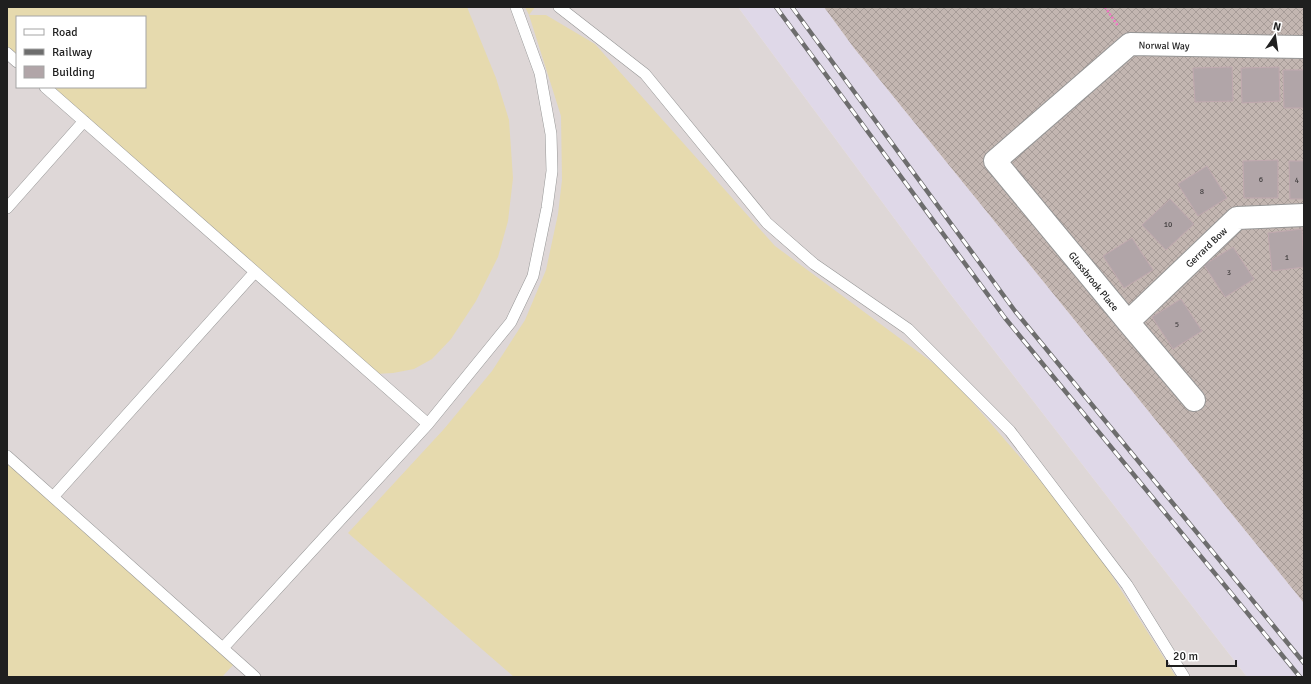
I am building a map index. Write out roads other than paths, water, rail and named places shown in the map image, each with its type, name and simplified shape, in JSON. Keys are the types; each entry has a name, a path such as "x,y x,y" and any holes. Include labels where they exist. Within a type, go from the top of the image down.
{"street":[{"name":"Norwal Way","path":"995,161 1130,44 1304,47"},
{"name":"Glassbrook Place","path":"995,161 1194,400"},
{"name":"Gerrard Bow","path":"1128,322 1237,218 1304,215"}],"lane":[{"path":"223,648 428,424 511,322 533,276 547,208 552,170 551,134 540,74 516,7"},
{"path":"559,7 645,74 767,224 814,264 908,329 1010,431 1127,585 1184,677"},
{"path":"7,53 16,61"},
{"path":"46,88 428,424"},
{"path":"7,208 84,121"},
{"path":"53,497 255,272"},
{"path":"7,456 255,677"}],"railway":[{"path":"776,7 1005,318 1300,677"},
{"path":"792,7 1015,311 1304,663"}]}
